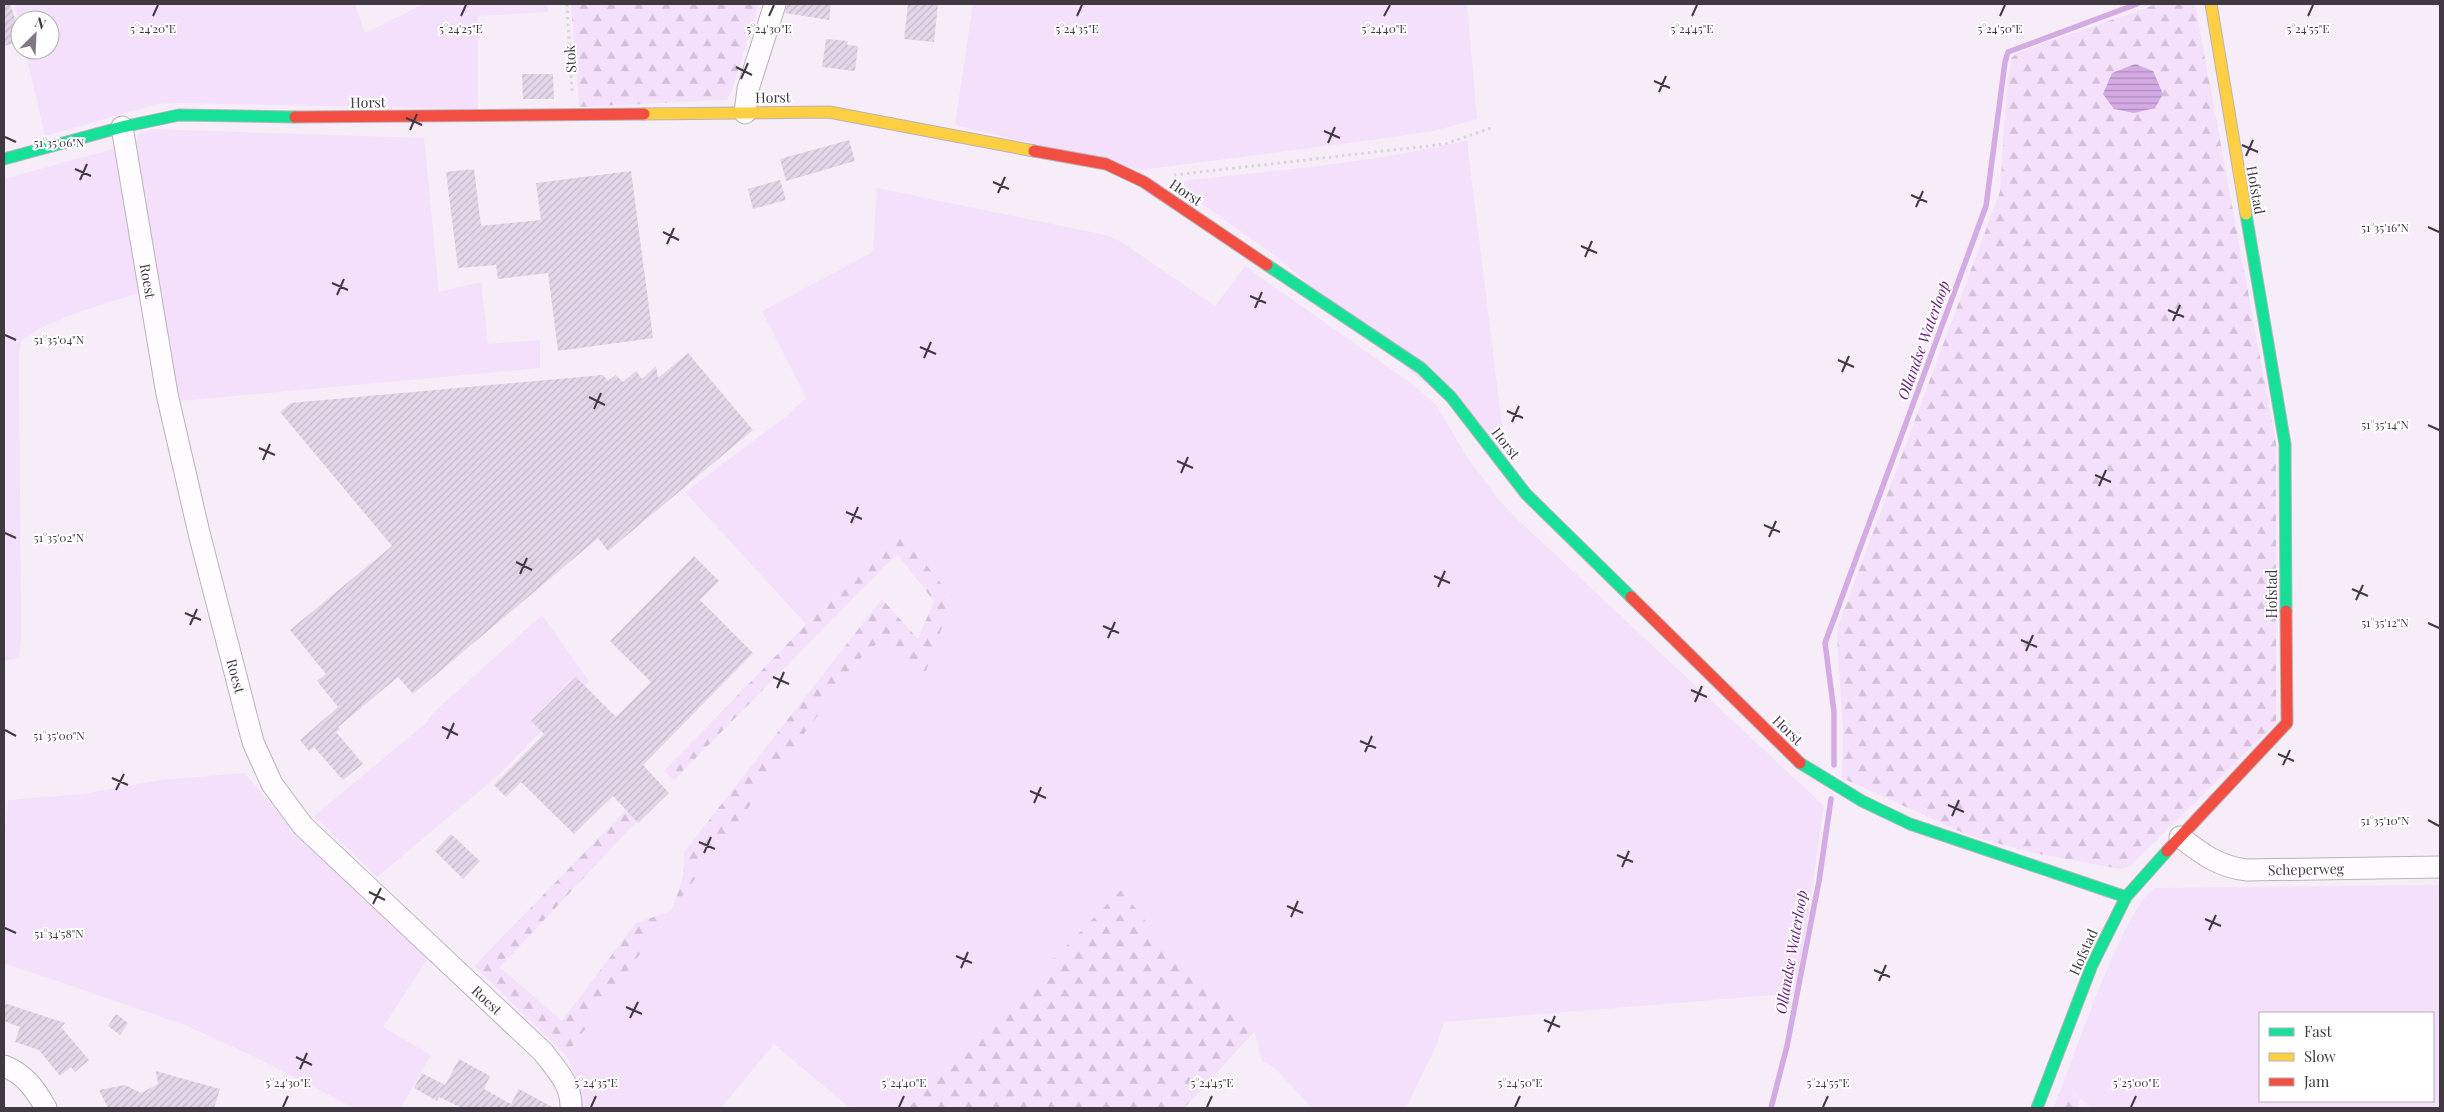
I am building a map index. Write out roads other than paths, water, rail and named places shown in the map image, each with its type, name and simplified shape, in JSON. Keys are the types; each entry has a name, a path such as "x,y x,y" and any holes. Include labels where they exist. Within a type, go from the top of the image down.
{"street":[{"path":"745,113 748,89 776,4"},
{"name":"Hofstad","path":"2037,1108 2092,965 2126,897 2206,806 2235,780 2287,723 2285,444 2211,4"},
{"name":"Horst","path":"4,159 122,127 179,114 328,118 829,112 1106,164 1144,182 1421,368 1451,398 1526,494 1801,764 1843,792 1883,812 1943,836 2113,891 2126,897"},
{"name":"Roest","path":"122,127 169,403 199,533 253,742 272,784 302,826 543,1052 563,1077 571,1099 571,1108"},
{"name":"Scheperweg","path":"2180,837 2204,856 2220,865 2247,870 2440,867"},
{"path":"4,1066 18,1071 36,1090 46,1108"}],"waterway":[{"name":"Ollandse Waterloop","path":"1834,765 1834,712 1825,643 1986,206 2005,62 2008,52 2137,4"},
{"name":"Ollandse Waterloop","path":"1771,1108 1787,1046 1819,881 1831,799"}]}
